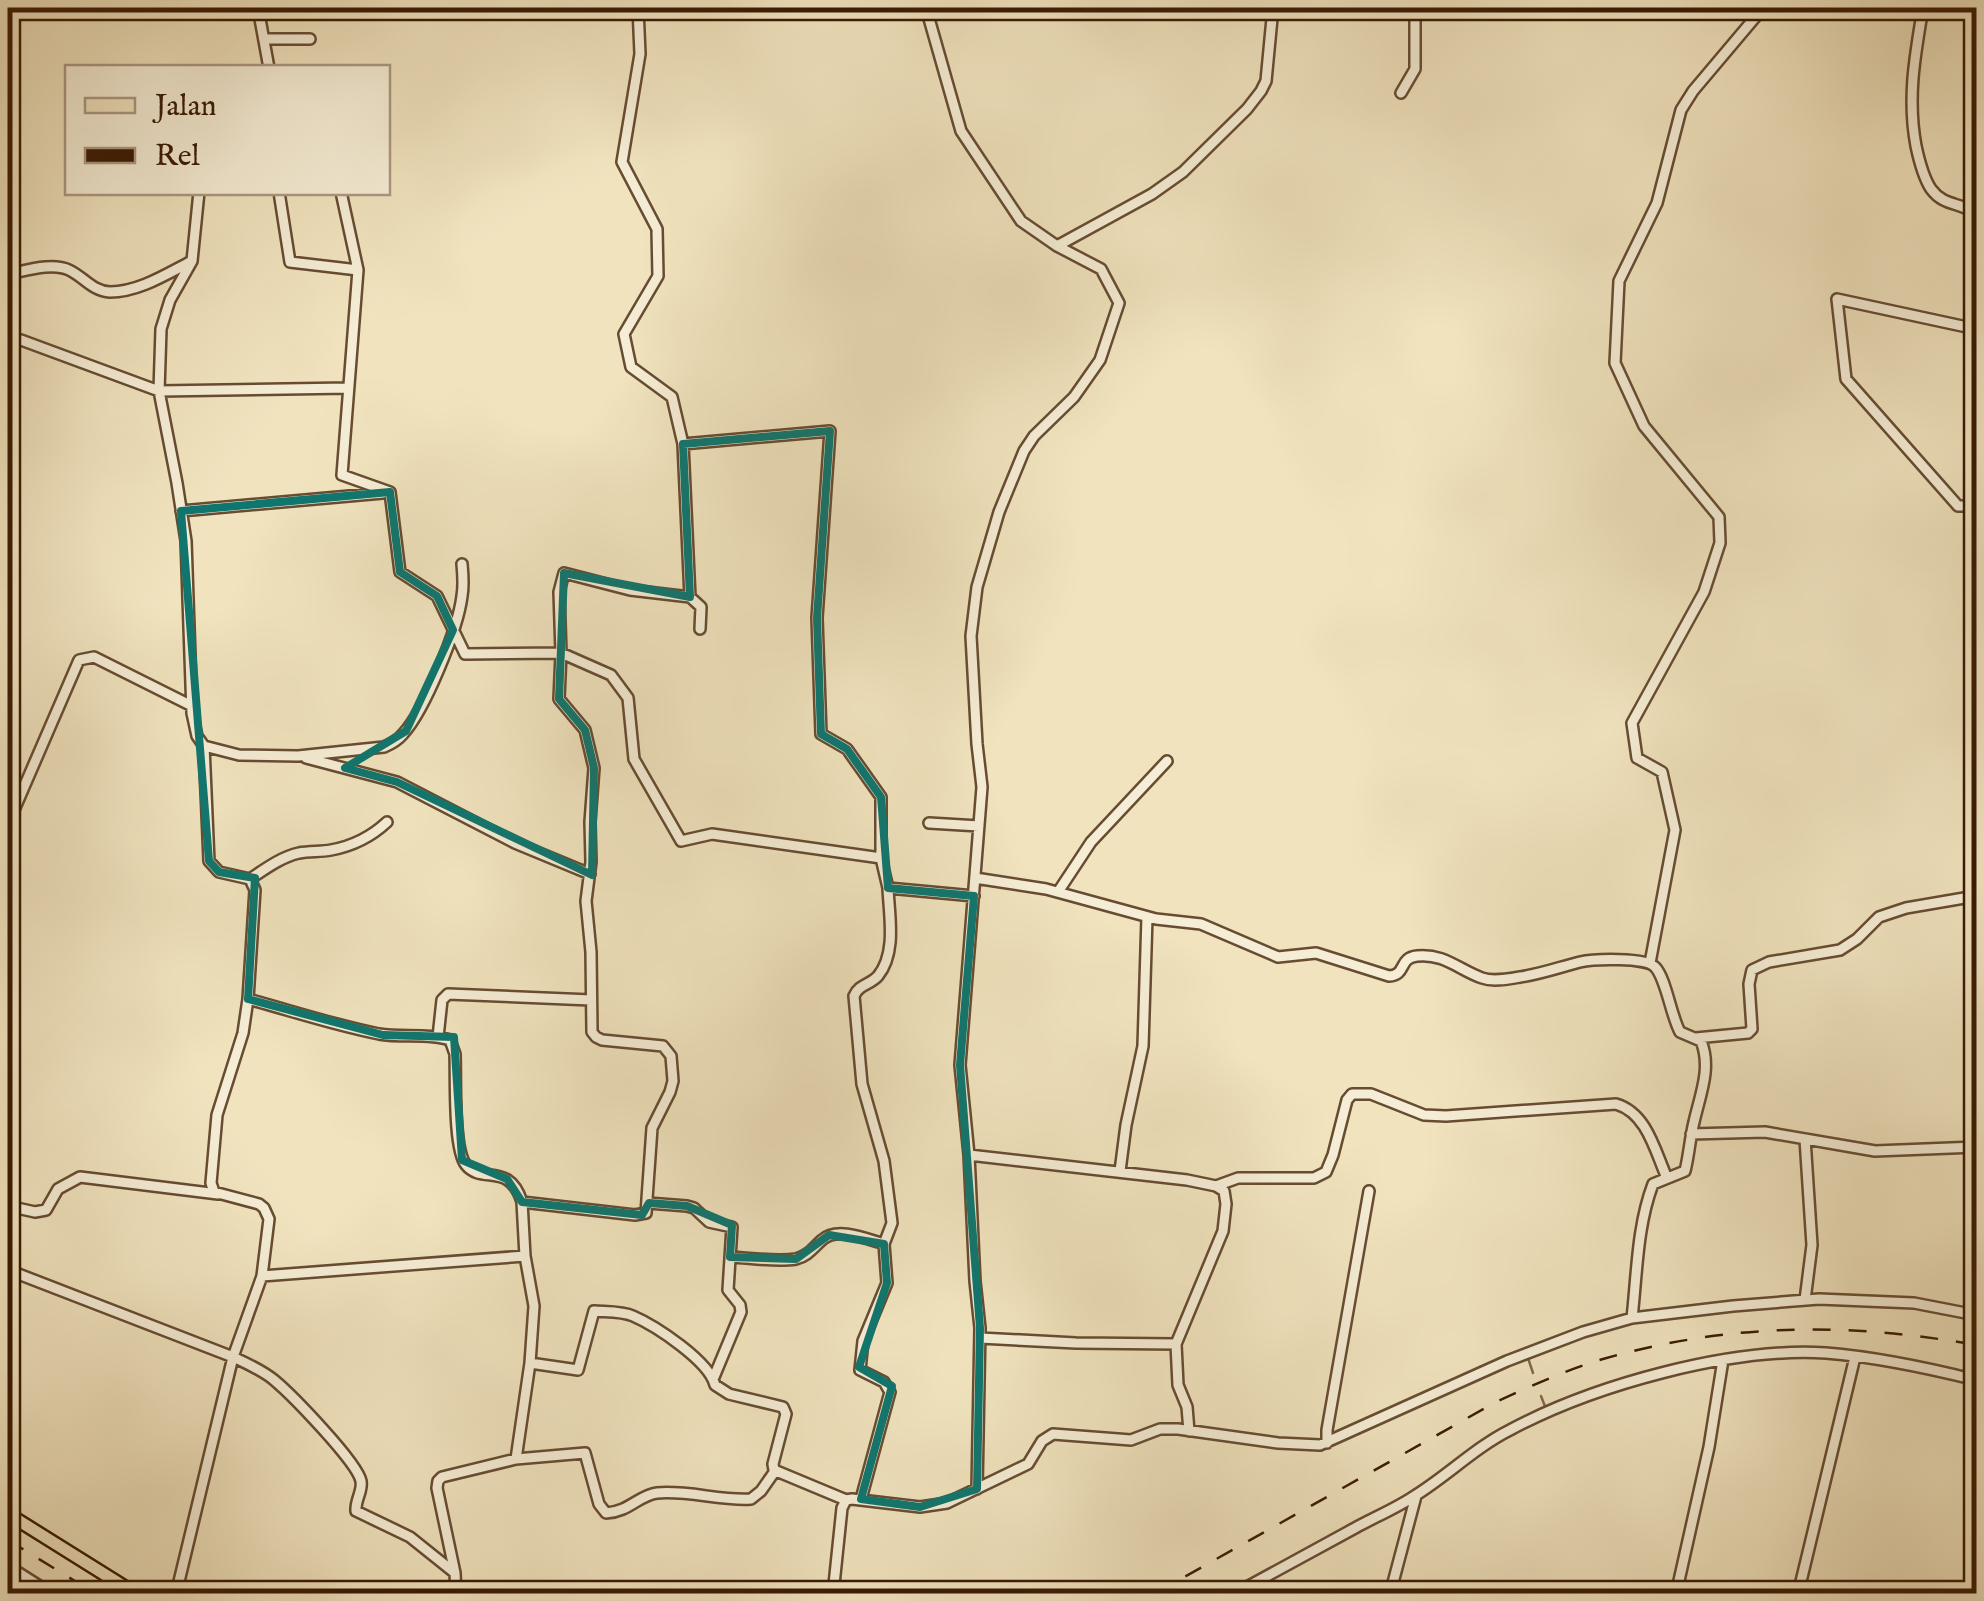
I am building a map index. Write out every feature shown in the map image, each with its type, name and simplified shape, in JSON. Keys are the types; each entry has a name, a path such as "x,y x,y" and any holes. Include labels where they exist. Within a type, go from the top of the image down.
{"main road":[{"path":"8,1514 136,1594"}],"street":[{"path":"258,8 268,65"},
{"path":"638,8 640,54 622,162 657,229 658,276 624,334 631,367 672,398 683,444 690,597"},
{"path":"926,8 960,131 1022,221 1057,246 1101,269 1119,303 1100,360 1074,397 1024,451 998,512 976,587 971,636 982,787 960,1065 980,1338 977,1489"},
{"path":"1057,246 1152,194 1183,172 1247,108 1266,81 1274,8"},
{"path":"1401,93 1416,69 1415,8"},
{"path":"1650,963 1675,830 1662,772 1637,758 1632,723 1704,592 1720,543 1718,517 1644,426 1616,363 1619,282 1657,204 1681,110 1692,90 1764,8"},
{"path":"1923,8 1910,104 1918,155 1930,188 1945,203 1970,209 1976,215"},
{"path":"265,39 310,39"},
{"path":"199,195 192,261 170,300 161,330 158,391 186,541 192,706 194,725 204,746 211,866 218,872 250,878 298,853 352,844 373,834 386,822"},
{"path":"280,195 290,262 358,270"},
{"path":"342,195 358,270 342,475 390,492"},
{"path":"8,274 59,267 70,270 98,290 112,292 148,284 192,261"},
{"path":"1976,329 1836,300 1846,380 1958,506 1976,506"},
{"path":"8,342 21,340 158,391 348,388"},
{"path":"683,444 830,431 818,618 821,734 847,749 881,797 881,858 888,888 890,936 878,976 858,988 854,996 862,1084 884,1161 892,1209 892,1223 884,1244 887,1283 866,1332 859,1367 884,1382 890,1396 862,1500"},
{"path":"390,492 400,572 437,596 465,654 561,653 611,676 628,698 634,759 680,841 712,834 881,858"},
{"path":"182,511 390,492"},
{"path":"204,746 240,755 298,756 384,748 400,738 434,680 454,630 462,601 462,564"},
{"path":"522,1202 646,1213 652,1128 673,1081 671,1056 663,1046 602,1040 592,1032 586,912 594,768 585,730 559,700 559,592 564,573 630,590 690,597 701,606 700,629"},
{"path":"8,824 79,660 94,658 192,706"},
{"path":"298,756 397,782 515,843 590,874"},
{"path":"1058,892 1091,842 1168,761"},
{"path":"929,823 979,826"},
{"path":"222,1195 214,1192 211,1182 217,1115 243,1033 248,999 254,890 250,878"},
{"path":"975,878 1058,892 1146,917 1201,924 1278,957 1316,953 1389,976 1400,973 1409,958 1422,956 1450,960 1492,980 1528,976 1587,960 1650,963 1658,972 1680,1032 1702,1041 1706,1058 1685,1171 1653,1184 1649,1196 1632,1318"},
{"path":"888,888 974,896"},
{"path":"1696,1038 1748,1033 1752,1029 1752,970 1768,962 1840,950 1880,917 1906,908 1976,896"},
{"path":"8,902 12,964 8,966"},
{"path":"1120,1171 1143,1046 1146,917"},
{"path":"438,1038 442,1000 448,994 592,1000"},
{"path":"248,999 366,1031 450,1040 455,1054 462,1160 471,1170 508,1179 522,1202 525,1256 534,1306 516,1459"},
{"path":"1216,1186 1238,1178 1314,1178 1326,1172 1352,1094 1371,1094 1435,1116 1616,1104 1630,1108 1643,1123 1666,1178"},
{"path":"1691,1134 1765,1132 1874,1151 1976,1147"},
{"path":"1804,1300 1812,1244 1805,1139"},
{"path":"969,1155 1120,1171 1216,1186 1224,1191 1222,1231 1176,1344 1178,1385 1187,1407 1189,1431"},
{"path":"8,1206 35,1212 46,1210 58,1189 80,1177 222,1195 253,1201 267,1212 262,1276 234,1357 176,1594"},
{"path":"1327,1443 1369,1191"},
{"path":"648,1203 687,1206 709,1222 730,1225 728,1290 740,1304 741,1312 714,1377 715,1385 729,1394 785,1410 773,1464 775,1471"},
{"path":"730,1257 796,1258 808,1254 834,1234 884,1244"},
{"path":"262,1276 525,1256"},
{"path":"8,1270 234,1357 266,1374 315,1422 360,1478 356,1511 410,1537 455,1572"},
{"path":"775,1471 846,1500 934,1506 960,1498 1028,1464 1042,1441 1053,1434 1131,1440 1160,1429 1278,1444 1327,1443 1507,1361 1632,1318 1804,1300 1914,1303 1976,1316"},
{"path":"530,1363 578,1370 594,1311 631,1315 685,1347 714,1377"},
{"path":"980,1338 1176,1344"},
{"path":"1234,1594 1416,1496 1496,1438 1548,1412 1628,1383 1723,1360 1807,1353 1855,1357 1976,1380"},
{"path":"1798,1594 1855,1357"},
{"path":"1676,1594 1709,1446 1723,1360"},
{"path":"584,1440 599,1504 606,1513 626,1509 661,1492 747,1500 761,1491 775,1471"},
{"path":"456,1594 438,1481 516,1459 585,1453"},
{"path":"1390,1594 1416,1496"},
{"path":"833,1594 846,1500"},
{"path":"8,1566 52,1594"}],"highlighted area":[{"path":"830,431 817,618 821,734 847,749 881,797 888,888 974,896 960,1065 980,1328 977,1489 920,1507 861,1499 892,1386 859,1367 887,1283 884,1244 829,1235 796,1259 730,1257 732,1225 687,1206 649,1203 642,1215 522,1202 507,1179 462,1160 454,1037 383,1035 248,999 255,878 219,872 209,861 181,511 390,492 400,572 437,596 453,630 406,731 345,768 397,782 592,875 594,768 585,730 559,699 564,573 690,597 683,444"}],"waterway":[{"path":"1527,1355 1533,1373"},
{"path":"1541,1396 1546,1409"}],"railway":[{"path":"1154,1594 1496,1402 1603,1359 1696,1338 1789,1330 1881,1332 1976,1345"},
{"path":"8,1540 96,1594"}]}
